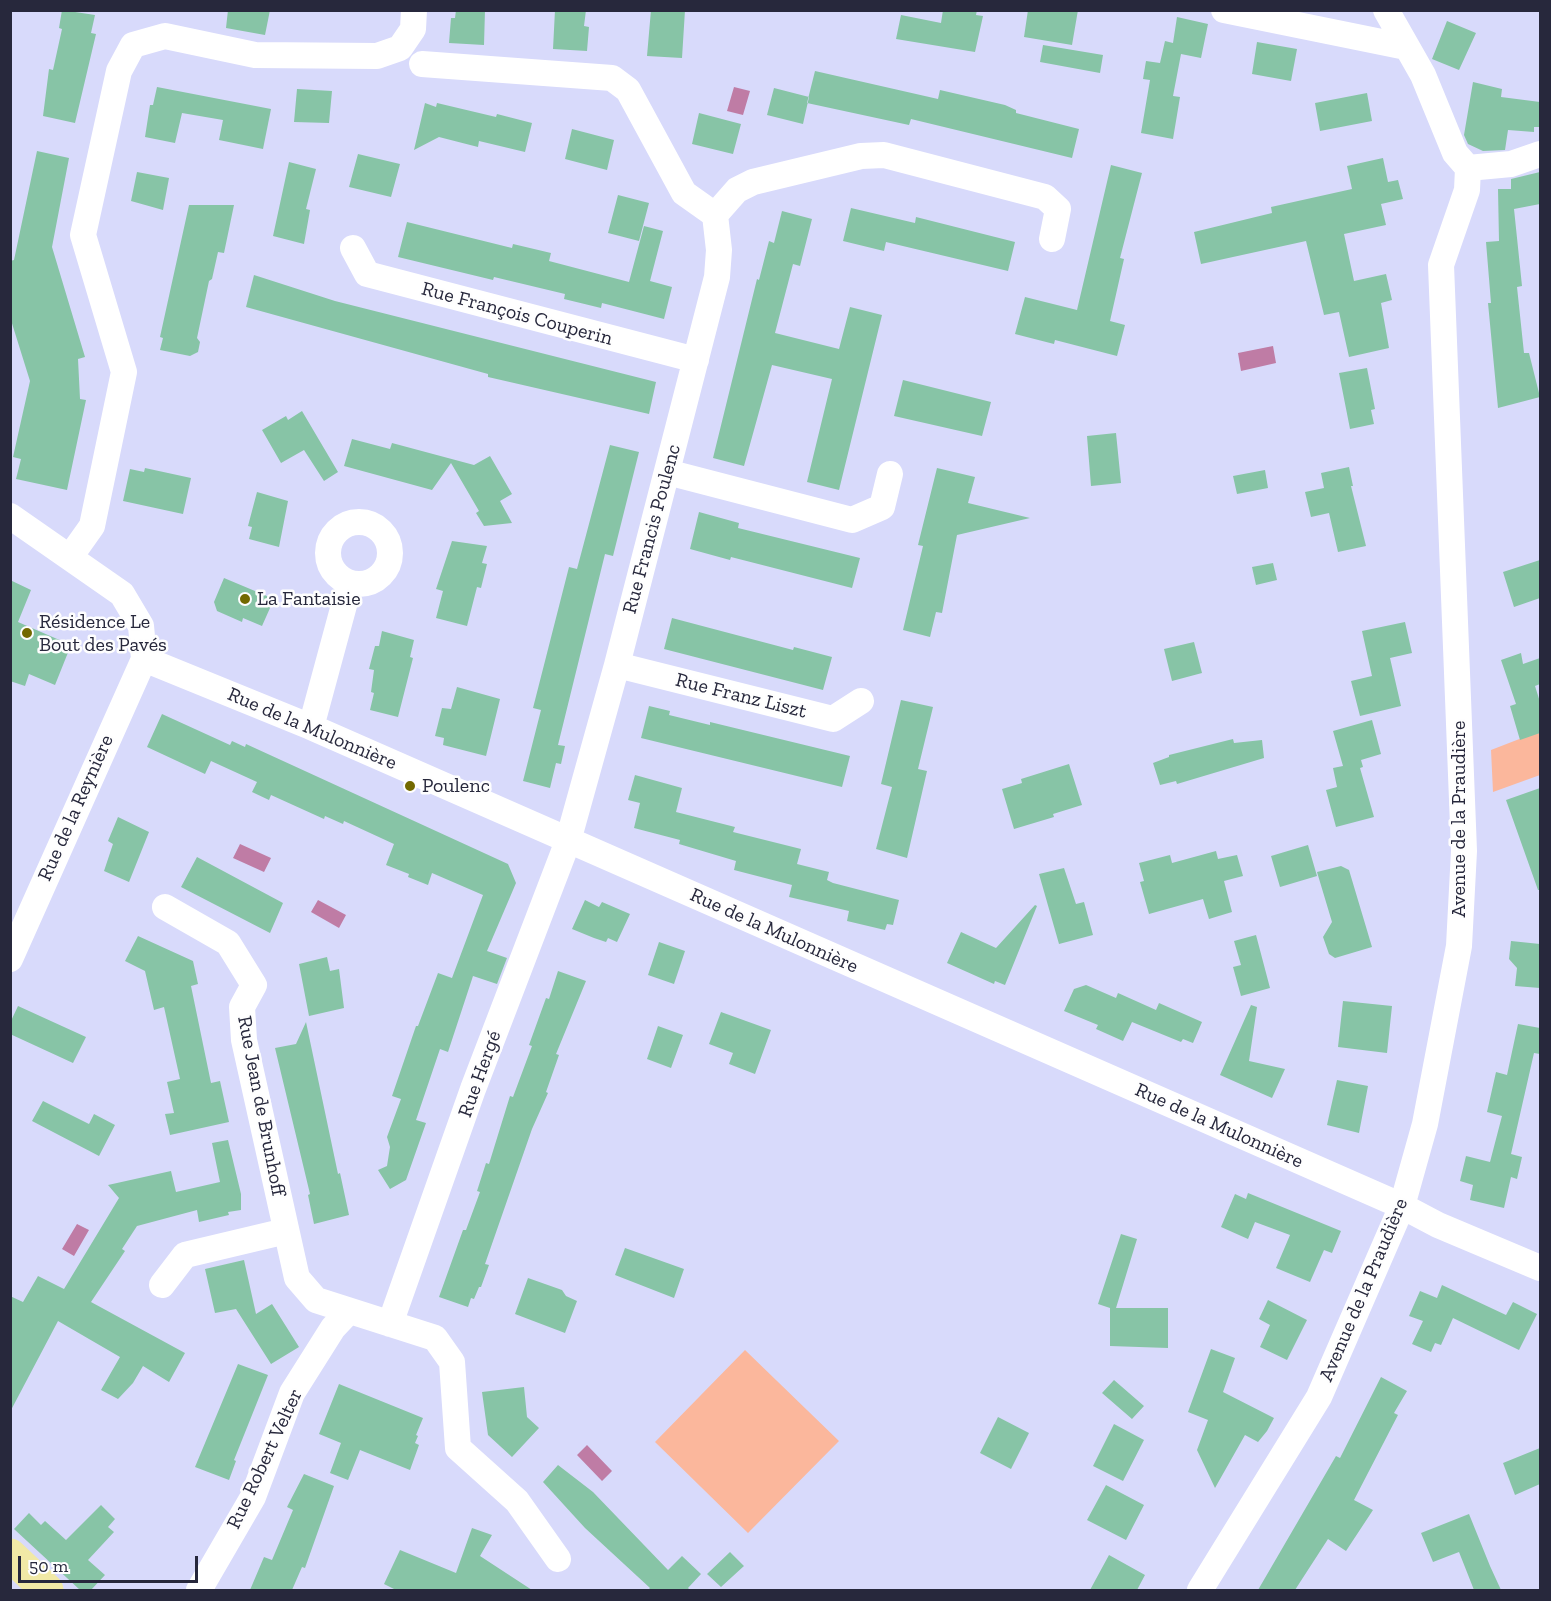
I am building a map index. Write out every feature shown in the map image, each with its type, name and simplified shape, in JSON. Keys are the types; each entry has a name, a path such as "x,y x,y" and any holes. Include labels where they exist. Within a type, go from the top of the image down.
{"main road":[{"path":"10,1556 47,1590"}],"street":[{"path":"70,557 92,526 124,372 83,235 119,71 133,45 165,36 255,55 377,56 400,48 413,29 414,10"},
{"path":"1224,10 1407,47"},
{"path":"1386,10 1423,75 1455,153 1468,168 1511,164 1540,154"},
{"path":"422,64 612,78 628,90 684,194 715,215 737,190 753,182 861,156 884,155 1045,197 1058,209 1052,239"},
{"name":"Avenue de la Praudière","path":"1200,1590 1319,1397 1402,1206 1425,1124 1459,946 1463,829 1441,265 1467,190 1468,168"},
{"name":"Rue Francis Poulenc","path":"568,841 617,665 717,277 719,250 715,215"},
{"name":"Rue François Couperin","path":"353,248 367,274 696,360"},
{"path":"667,472 852,520 882,507 890,474"},
{"path":"10,516 122,594 141,626 144,658"},
{"path":"311,727 350,583"},
{"name":"Rue de la Mulonnière","path":"144,658 311,727 1540,1268"},
{"name":"Rue de la Reynière","path":"10,959 144,658"},
{"name":"Rue Franz Liszt","path":"617,665 833,719 861,701"},
{"name":"Rue Hergé","path":"393,1317 473,1089 568,841"},
{"name":"Rue Jean de Brunhoff","path":"165,907 228,943 254,985 242,1007 244,1040 297,1278 316,1300 341,1319"},
{"path":"162,1285 185,1256 286,1232"},
{"path":"341,1319 393,1317 435,1338 452,1362 458,1448 517,1501 558,1558"},
{"name":"Rue Robert Velter","path":"199,1590 253,1497 292,1393 341,1319"}],"shaded area":[{"path":"734,87 750,91 743,115 727,111"},
{"path":"1273,346 1276,363 1241,371 1238,353"},
{"path":"1540,731 1540,775 1493,792 1491,750"},
{"path":"240,844 271,858 264,872 233,858"},
{"path":"318,900 346,915 339,928 311,912"},
{"path":"77,1224 89,1230 74,1256 62,1249"},
{"path":"745,1350 839,1441 748,1533 655,1442"},
{"path":"587,1445 612,1471 602,1481 577,1455"}],"building":[{"path":"62,10 95,15 91,33 96,34 75,123 43,116 49,69 53,70 62,29 59,28"},
{"path":"228,10 270,10 265,35 226,28"},
{"path":"456,10 485,10 484,45 449,43 451,18 455,18"},
{"path":"555,10 586,10 584,26 589,27 587,51 553,49"},
{"path":"651,10 685,10 682,58 647,56"},
{"path":"943,10 977,10 976,15 983,16 975,52 896,39 901,15 941,23"},
{"path":"1028,10 1078,10 1072,45 1024,37"},
{"path":"1177,17 1208,24 1201,58 1181,54 1173,96 1180,97 1173,139 1141,133 1150,80 1143,79 1146,61 1160,63 1165,41 1173,43"},
{"path":"1447,21 1476,33 1459,70 1432,59"},
{"path":"1257,42 1297,49 1291,81 1252,74"},
{"path":"1043,45 1103,55 1100,73 1040,62"},
{"path":"815,71 938,99 940,90 1005,105 1016,110 1016,113 1079,129 1072,158 911,119 909,125 807,103"},
{"path":"1473,82 1502,89 1501,97 1540,102 1540,127 1534,127 1534,132 1508,130 1505,150 1483,151 1468,144 1464,135"},
{"path":"157,87 271,109 263,149 219,140 223,120 182,113 175,143 145,137 150,105 153,105"},
{"path":"774,88 809,97 803,124 767,115"},
{"path":"297,89 332,91 329,123 294,122"},
{"path":"1367,93 1372,121 1320,131 1315,103"},
{"path":"425,103 436,107 437,103 496,117 497,114 532,123 525,152 479,141 478,147 439,137 414,150"},
{"path":"699,113 741,124 733,154 692,144"},
{"path":"572,129 614,140 607,170 565,159"},
{"path":"37,151 69,158 52,247 85,357 78,359 80,399 86,400 67,490 16,479 21,459 13,457 30,381 10,317 10,261 14,260"},
{"path":"358,154 400,164 391,197 349,187"},
{"path":"1383,158 1388,182 1398,180 1403,199 1381,204 1386,225 1344,234 1354,281 1386,274 1392,300 1381,303 1389,348 1349,357 1339,312 1324,315 1306,241 1201,264 1194,232 1272,213 1271,207 1352,189 1347,166"},
{"path":"289,162 316,169 306,209 310,210 304,244 273,236"},
{"path":"1111,165 1142,173 1120,258 1124,259 1110,321 1125,325 1117,356 1055,340 1054,344 1015,334 1025,297 1077,310"},
{"path":"137,172 169,178 163,210 131,201"},
{"path":"1540,172 1540,204 1514,209 1522,286 1517,287 1524,353 1529,353 1540,397 1498,408 1488,303 1491,303 1486,242 1499,241 1498,189 1511,189 1511,179"},
{"path":"618,195 649,203 639,241 608,233"},
{"path":"189,205 234,205 224,253 218,252 212,279 209,281 197,338 200,342 198,352 190,356 160,350 163,338 160,337"},
{"path":"851,208 915,223 916,217 1015,242 1008,271 886,242 884,251 843,241"},
{"path":"782,211 812,219 800,266 793,264 775,333 839,349 850,307 882,315 839,490 807,482 832,379 772,365 744,466 713,458 757,279 759,280 769,241 774,243"},
{"path":"407,222 512,248 513,244 551,253 549,261 629,282 644,226 663,231 650,281 672,287 664,319 602,303 601,308 564,299 565,294 494,277 493,280 398,257"},
{"path":"254,275 335,301 656,382 649,414 488,377 488,374 246,307"},
{"path":"1367,368 1375,409 1371,410 1374,424 1350,429 1339,373"},
{"path":"903,380 991,402 982,436 894,416"},
{"path":"302,411 338,472 324,481 304,450 281,463 262,430 286,416 288,420"},
{"path":"1116,433 1121,483 1091,486 1087,436"},
{"path":"352,439 390,449 392,443 474,465 490,456 512,494 500,501 512,523 484,526 476,513 479,511 451,463 432,490 344,466"},
{"path":"610,445 639,452 613,556 605,554 558,745 565,746 561,764 556,763 550,788 523,781 541,710 533,708 569,567 577,569"},
{"path":"1349,467 1353,486 1351,486 1366,546 1338,552 1329,513 1311,517 1305,492 1324,488 1321,473"},
{"path":"145,468 191,478 183,514 123,501 130,469 144,472"},
{"path":"937,468 975,477 968,503 1030,518 957,535 942,613 936,612 930,637 903,630 923,546 918,545"},
{"path":"1265,470 1268,488 1237,494 1233,476"},
{"path":"257,492 288,501 279,547 249,539 252,527 248,526"},
{"path":"699,512 739,523 738,528 860,558 852,588 731,557 730,560 690,549"},
{"path":"452,541 487,546 482,563 487,564 481,588 477,587 467,626 436,618 443,591 436,589"},
{"path":"1540,560 1540,598 1514,607 1503,572"},
{"path":"1273,563 1277,580 1256,585 1252,567"},
{"name":"La Fantaisie","path":"224,578 274,599 262,626 243,618 242,622 217,611 214,602"},
{"name":"Résidence Le Bout des Pavés","path":"10,580 31,590 18,622 71,645 55,685 29,674 25,686 10,681"},
{"path":"672,618 793,650 794,647 832,657 823,690 664,649"},
{"path":"1405,622 1412,653 1390,658 1401,706 1360,716 1351,681 1372,676 1362,631"},
{"path":"382,631 414,640 410,657 413,658 398,717 370,710 374,693 371,692 374,670 369,669 375,646 379,646"},
{"path":"1194,642 1202,673 1172,681 1164,649"},
{"path":"1521,653 1523,664 1540,658 1540,684 1535,686 1540,702 1540,733 1520,740 1510,706 1516,704 1501,660"},
{"path":"457,687 500,699 486,756 443,745 444,738 435,736 442,708 451,709"},
{"path":"901,700 933,707 918,769 927,771 907,858 876,849 892,787 881,784"},
{"path":"649,706 670,711 669,715 710,725 710,722 850,756 842,787 641,738"},
{"path":"162,714 230,745 232,741 245,747 246,744 508,864 516,883 487,951 507,958 497,984 473,976 448,1052 440,1049 416,1120 426,1123 406,1180 390,1189 378,1170 387,1166 390,1147 387,1137 401,1099 392,1096 416,1026 418,1026 438,973 452,978 483,895 432,873 428,885 408,877 409,874 386,865 394,844 344,821 343,824 325,816 324,819 271,795 269,800 252,792 257,782 211,761 205,774 147,747"},
{"path":"1372,720 1381,754 1361,760 1363,767 1360,768 1374,817 1336,827 1326,790 1337,787 1333,768 1343,766 1333,731"},
{"path":"1233,739 1234,743 1262,740 1264,758 1177,784 1176,781 1160,785 1153,763 1169,755"},
{"path":"1069,764 1082,805 1053,814 1054,817 1014,829 1002,789 1022,783 1021,779"},
{"path":"635,775 682,788 676,812 735,827 733,832 801,849 797,864 829,872 827,880 899,900 893,925 887,924 885,930 847,921 849,911 789,897 792,885 734,870 736,861 679,844 680,840 634,828 640,803 628,800"},
{"path":"1540,788 1540,890 1538,890 1506,800"},
{"path":"118,817 149,832 129,882 104,871 113,844 108,841"},
{"path":"1308,845 1317,876 1280,887 1271,856"},
{"path":"1216,851 1218,859 1237,855 1243,876 1224,881 1232,912 1209,919 1203,899 1149,914 1140,882 1144,881 1139,863 1170,855 1172,863"},
{"path":"197,857 283,903 270,933 181,887"},
{"path":"1341,866 1349,870 1372,947 1335,958 1329,954 1323,937 1332,922 1317,872"},
{"path":"1064,868 1076,904 1084,902 1093,935 1059,944 1039,874"},
{"path":"585,900 599,907 602,902 630,914 617,942 608,938 606,942 572,929"},
{"path":"1035,905 1037,906 1005,985 995,981 994,984 947,963 961,932 996,948"},
{"path":"1256,935 1270,988 1241,996 1233,967 1241,965 1234,941"},
{"path":"138,936 193,961 198,984 191,986 211,1083 220,1081 229,1122 170,1135 165,1114 174,1113 167,1082 180,1079 164,1007 154,1010 145,971 125,961"},
{"path":"1511,941 1540,944 1540,988 1515,986 1517,968 1509,959"},
{"path":"659,942 685,951 674,984 648,975"},
{"path":"327,957 330,971 339,969 344,1008 309,1016 299,964"},
{"path":"558,971 586,981 556,1054 559,1055 546,1092 548,1093 532,1129 485,1264 489,1265 481,1287 474,1299 471,1298 468,1307 439,1297 463,1230 466,1230 480,1192 477,1191 486,1163 489,1164 510,1096 513,1097 532,1046 529,1045 546,998 549,999"},
{"path":"1086,985 1116,998 1118,993 1156,1010 1159,1003 1202,1022 1193,1043 1183,1039 1181,1042 1132,1022 1123,1041 1096,1029 1098,1025 1064,1011 1074,989"},
{"path":"1343,1001 1392,1006 1387,1053 1338,1047"},
{"path":"1251,1005 1257,1007 1249,1061 1285,1069 1272,1098 1220,1075"},
{"path":"18,1006 86,1037 73,1063 10,1034 10,1023"},
{"path":"721,1012 771,1030 755,1074 729,1064 733,1053 709,1044"},
{"path":"306,1022 338,1174 340,1173 349,1215 314,1224 308,1195 310,1194 275,1048 296,1044"},
{"path":"1518,1024 1540,1028 1540,1054 1534,1053 1511,1154 1522,1157 1517,1179 1511,1177 1504,1208 1470,1200 1473,1185 1460,1181 1466,1156 1490,1162 1502,1116 1487,1112 1496,1072 1507,1075"},
{"path":"658,1026 683,1035 671,1068 647,1059"},
{"path":"1337,1080 1368,1086 1359,1133 1327,1125"},
{"path":"43,1101 89,1124 94,1114 115,1125 99,1156 32,1121"},
{"path":"228,1140 241,1194 241,1210 199,1222 197,1210 137,1226 122,1249 125,1251 91,1302 185,1353 169,1382 143,1366 133,1383 118,1399 101,1390 120,1357 58,1321 10,1412 10,1296 23,1302 38,1276 64,1289 119,1198 108,1185 171,1171 176,1192 220,1182 212,1143"},
{"path":"1248,1193 1341,1231 1332,1253 1324,1250 1310,1282 1276,1268 1290,1235 1255,1222 1248,1239 1221,1227 1235,1194 1246,1199"},
{"path":"1121,1234 1137,1239 1116,1308 1168,1308 1168,1348 1110,1346 1110,1308 1098,1304"},
{"path":"625,1248 684,1269 674,1298 615,1275"},
{"path":"244,1260 256,1314 272,1304 299,1347 271,1364 236,1309 215,1313 205,1269"},
{"path":"528,1278 562,1290 566,1296 577,1301 565,1333 515,1314"},
{"path":"1442,1285 1506,1315 1513,1302 1537,1314 1519,1350 1453,1318 1441,1345 1435,1343 1431,1352 1412,1344 1423,1321 1409,1316 1420,1291 1437,1298"},
{"path":"1268,1300 1307,1320 1287,1360 1260,1347 1270,1325 1259,1319"},
{"path":"1211,1349 1235,1358 1223,1392 1274,1418 1258,1442 1245,1435 1215,1488 1197,1450 1208,1420 1188,1412"},
{"path":"238,1364 268,1375 234,1460 236,1461 229,1480 195,1467"},
{"path":"1381,1377 1407,1391 1394,1413 1398,1415 1354,1500 1373,1510 1346,1551 1328,1539 1295,1590 1258,1590 1336,1456 1340,1458"},
{"path":"1114,1380 1144,1406 1132,1419 1102,1393"},
{"path":"339,1384 423,1418 416,1435 418,1436 415,1443 419,1445 410,1470 360,1450 348,1480 330,1473 341,1443 319,1434"},
{"path":"524,1387 527,1417 539,1428 512,1457 488,1435 482,1392"},
{"path":"998,1417 1029,1433 1011,1469 980,1453"},
{"path":"1114,1424 1144,1440 1123,1481 1093,1466"},
{"path":"1540,1448 1540,1484 1515,1495 1503,1463"},
{"path":"558,1465 593,1492 668,1570 682,1556 701,1574 688,1588 690,1590 648,1590 650,1588 585,1528 543,1482"},
{"path":"304,1474 334,1486 305,1568 302,1567 292,1590 250,1590 264,1557 272,1560 293,1510 287,1507"},
{"path":"1106,1485 1144,1505 1126,1540 1087,1520"},
{"path":"101,1505 115,1519 108,1527 114,1532 88,1560 105,1575 91,1590 80,1590 14,1529 29,1513 41,1525 45,1521 66,1540"},
{"path":"1469,1514 1501,1590 1474,1590 1459,1552 1433,1562 1421,1533"},
{"path":"472,1528 492,1535 480,1556 532,1590 396,1590 384,1584 400,1550 456,1573"},
{"path":"730,1552 744,1566 721,1587 707,1574"},
{"path":"1109,1555 1145,1575 1137,1590 1090,1590"}],"place":[{"name":"La Fantaisie","path":"245,599"},
{"name":"Résidence Le Bout des Pavés","path":"27,633"},
{"name":"Poulenc","path":"410,786"}]}
